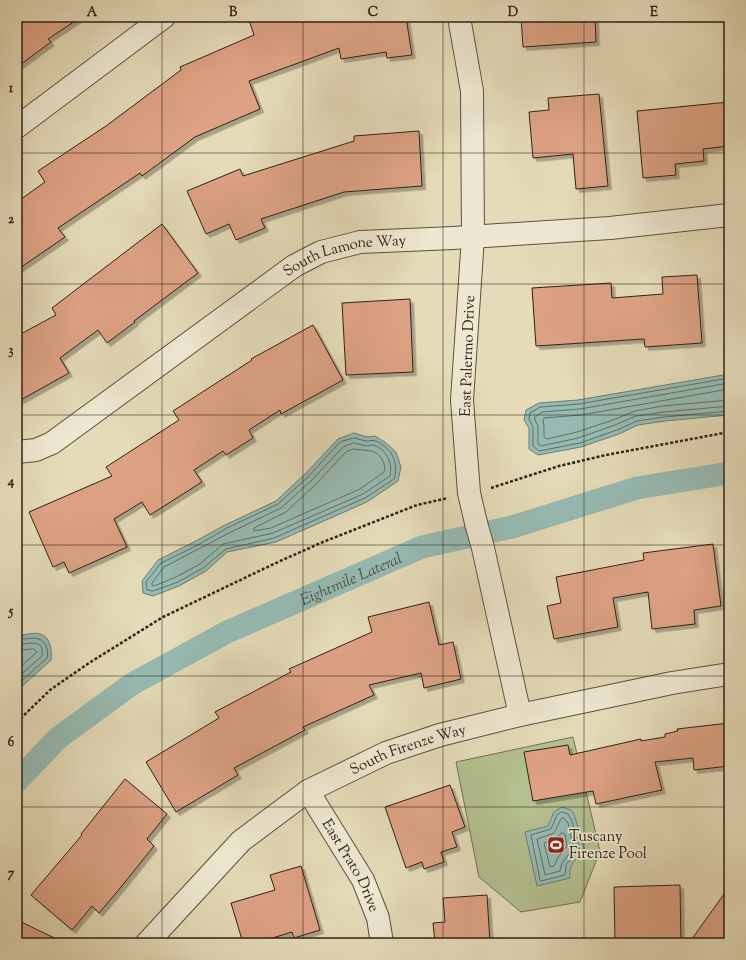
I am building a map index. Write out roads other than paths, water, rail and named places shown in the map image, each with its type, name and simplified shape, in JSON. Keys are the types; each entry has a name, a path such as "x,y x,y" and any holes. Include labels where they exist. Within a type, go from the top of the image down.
{"street":[{"path":"17,127 164,17"},
{"name":"East Palermo Drive","path":"459,17 472,91 473,237 462,400 469,493 483,548 520,715"},
{"name":"South Lamone Way","path":"18,453 36,450 52,443 294,266 321,252 360,242 473,237 610,228 729,215"},
{"name":"South Firenze Way","path":"147,943 241,841 308,791 386,753 440,735 520,715 672,683 729,674"},
{"name":"East Prato Drive","path":"308,791 363,880 378,918 382,943"}],"water":[{"path":"729,374 729,415 638,425 619,434 581,447 538,455 529,449 529,428 524,420 526,410 539,403 578,400"},
{"path":"354,433 367,437 375,436 396,452 401,467 398,481 367,502 276,542 227,552 206,571 179,586 153,596 143,593 142,581 158,560 225,525 276,501 305,474 338,439"},
{"path":"35,633 44,636 49,641 51,660 17,691 17,634"},
{"name":"Tuscany Firenze Pool","path":"562,807 571,810 574,814 585,852 571,866 570,878 537,886 525,832 548,826 554,812"}],"waterway":[{"name":"Eightmile Lateral","path":"17,781 58,738 132,684 227,632 422,547 512,527 637,488 729,473"}],"place":[{"name":"Tuscany Firenze Pool","path":"556,845"}]}
